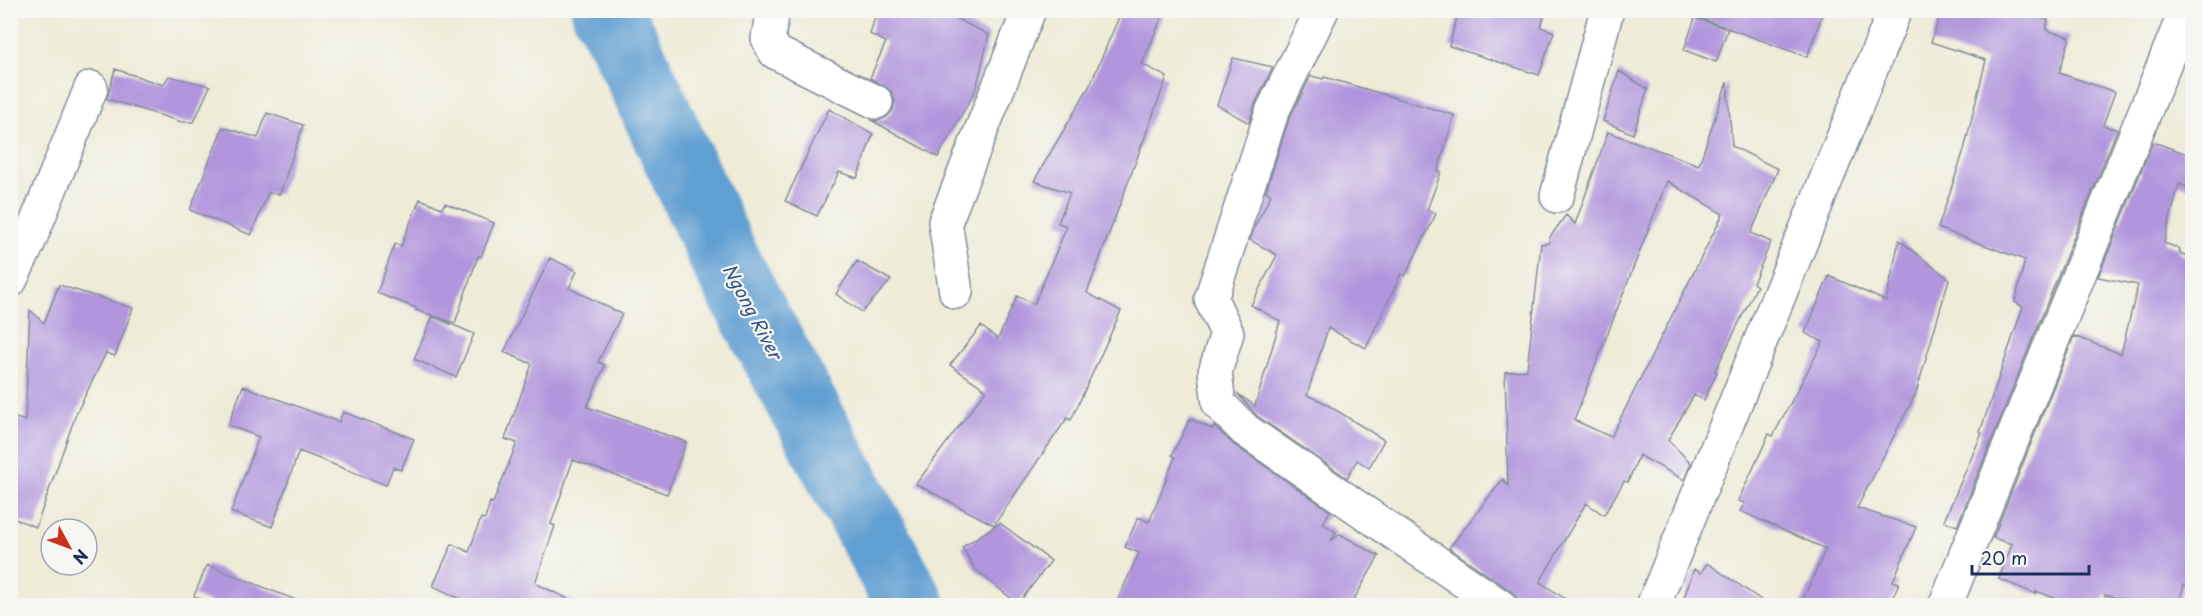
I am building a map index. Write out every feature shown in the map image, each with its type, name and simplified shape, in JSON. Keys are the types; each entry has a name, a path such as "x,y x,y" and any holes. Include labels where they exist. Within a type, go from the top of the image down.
{"street":[{"path":"773,10 768,38 776,52 876,102"},
{"path":"956,292 945,222 1029,10"},
{"path":"1322,10 1272,112 1211,299 1227,333 1215,372 1219,404 1245,430 1500,606"},
{"path":"1557,196 1607,10"},
{"path":"1653,606 1895,10"},
{"path":"1945,606 2186,10"},
{"path":"10,281 27,246 91,88"}],"building":[{"path":"877,10 939,10 989,35 976,89 938,157 871,120 878,121 887,117 893,110 895,101 891,91 870,78 886,42 870,34"},
{"path":"1122,10 1165,10 1142,64 1167,77 1087,293 1121,311 1071,420 1067,418 994,525 916,484 986,390 950,365 981,326 998,339 1017,296 1034,304 1067,226 1058,223 1070,193 1034,181 1090,85"},
{"path":"1459,10 1546,10 1541,27 1554,32 1539,75 1449,46"},
{"path":"1690,10 1824,10 1807,57 1689,14"},
{"path":"1942,10 2014,10 2048,20 2046,30 2070,37 2059,73 2115,92 2103,125 2117,130 1957,526 1944,521 1982,433 1980,432 2023,307 2015,302 2025,260 1938,228 1964,150 1986,60 1931,42"},
{"path":"1695,18 1728,29 1716,62 1684,50"},
{"path":"1233,58 1273,67 1255,104 1249,123 1217,105"},
{"path":"115,69 163,85 169,76 210,86 194,122 182,122 107,99"},
{"path":"1619,71 1648,89 1633,134 1603,121"},
{"path":"1311,76 1323,79 1324,77 1454,115 1438,171 1441,172 1427,210 1436,214 1405,276 1401,274 1366,348 1328,328 1307,395 1323,402 1384,440 1369,468 1357,460 1347,478 1257,416 1237,393 1255,406 1280,321 1251,305 1277,255 1250,240 1271,195 1266,191 1289,119"},
{"path":"1727,82 1732,146 1778,169 1751,233 1771,242 1753,283 1757,286 1715,371 1717,372 1704,400 1694,395 1668,440 1691,463 1684,480 1639,455 1628,482 1624,481 1604,515 1586,503 1540,582 1576,606 1518,606 1517,597 1511,591 1449,548 1503,479 1508,485 1505,372 1527,370 1541,244 1549,243 1550,237 1566,215 1575,224 1608,132 1699,165","holes":["1667,181 1723,214 1611,437 1574,420"]},
{"path":"829,109 873,134 857,178 839,172 817,216 785,201"},
{"path":"267,113 303,125 280,194 268,193 251,235 190,210 223,127 258,138"},
{"path":"2153,142 2193,156 2193,189 2179,184 2164,243 2180,249 2179,253 2193,258 2193,587 2184,585 2178,606 2155,606 2105,595 2102,606 2076,606 2036,591 2036,594 1999,579 2012,544 1993,538 2074,336 2121,354 2138,285 2098,277"},
{"path":"420,199 442,208 445,203 494,223 481,257 478,256 455,323 416,310 416,308 377,293 395,244 401,246"},
{"path":"1899,240 1949,279 1916,393 1857,508 1916,527 1893,581 1899,583 1889,606 1800,606 1826,549 1740,511 1745,503 1738,501 1769,434 1773,436 1823,342 1805,333 1829,276 1886,301"},
{"path":"550,258 577,271 569,288 622,314 598,362 605,365 587,407 686,442 667,494 573,460 551,524 555,526 535,583 583,606 475,606 433,586 452,544 469,552 481,518 485,519 490,502 493,503 517,443 505,439 532,364 504,352"},
{"path":"857,261 891,280 862,312 836,294"},
{"path":"59,285 133,308 115,356 106,353 76,414 36,527 10,517 10,416 25,421 30,310 44,323"},
{"path":"433,316 474,334 456,377 414,359"},
{"path":"243,386 339,422 343,412 414,439 401,470 393,467 386,485 299,451 272,527 231,512 259,437 228,425"},
{"path":"1190,419 1212,429 1214,426 1234,445 1330,511 1323,524 1336,532 1331,541 1340,534 1379,556 1350,606 1115,606 1139,553 1125,547 1138,517 1149,522 1175,457 1172,455"},
{"path":"1000,523 1051,561 1018,604 975,569 962,547"},
{"path":"1707,563 1770,606 1681,606 1694,569 1701,573"},
{"path":"207,565 306,604 305,606 217,606 194,596"}],"waterway":[{"name":"Ngong River","path":"606,10 625,44 726,262 911,606"}]}
